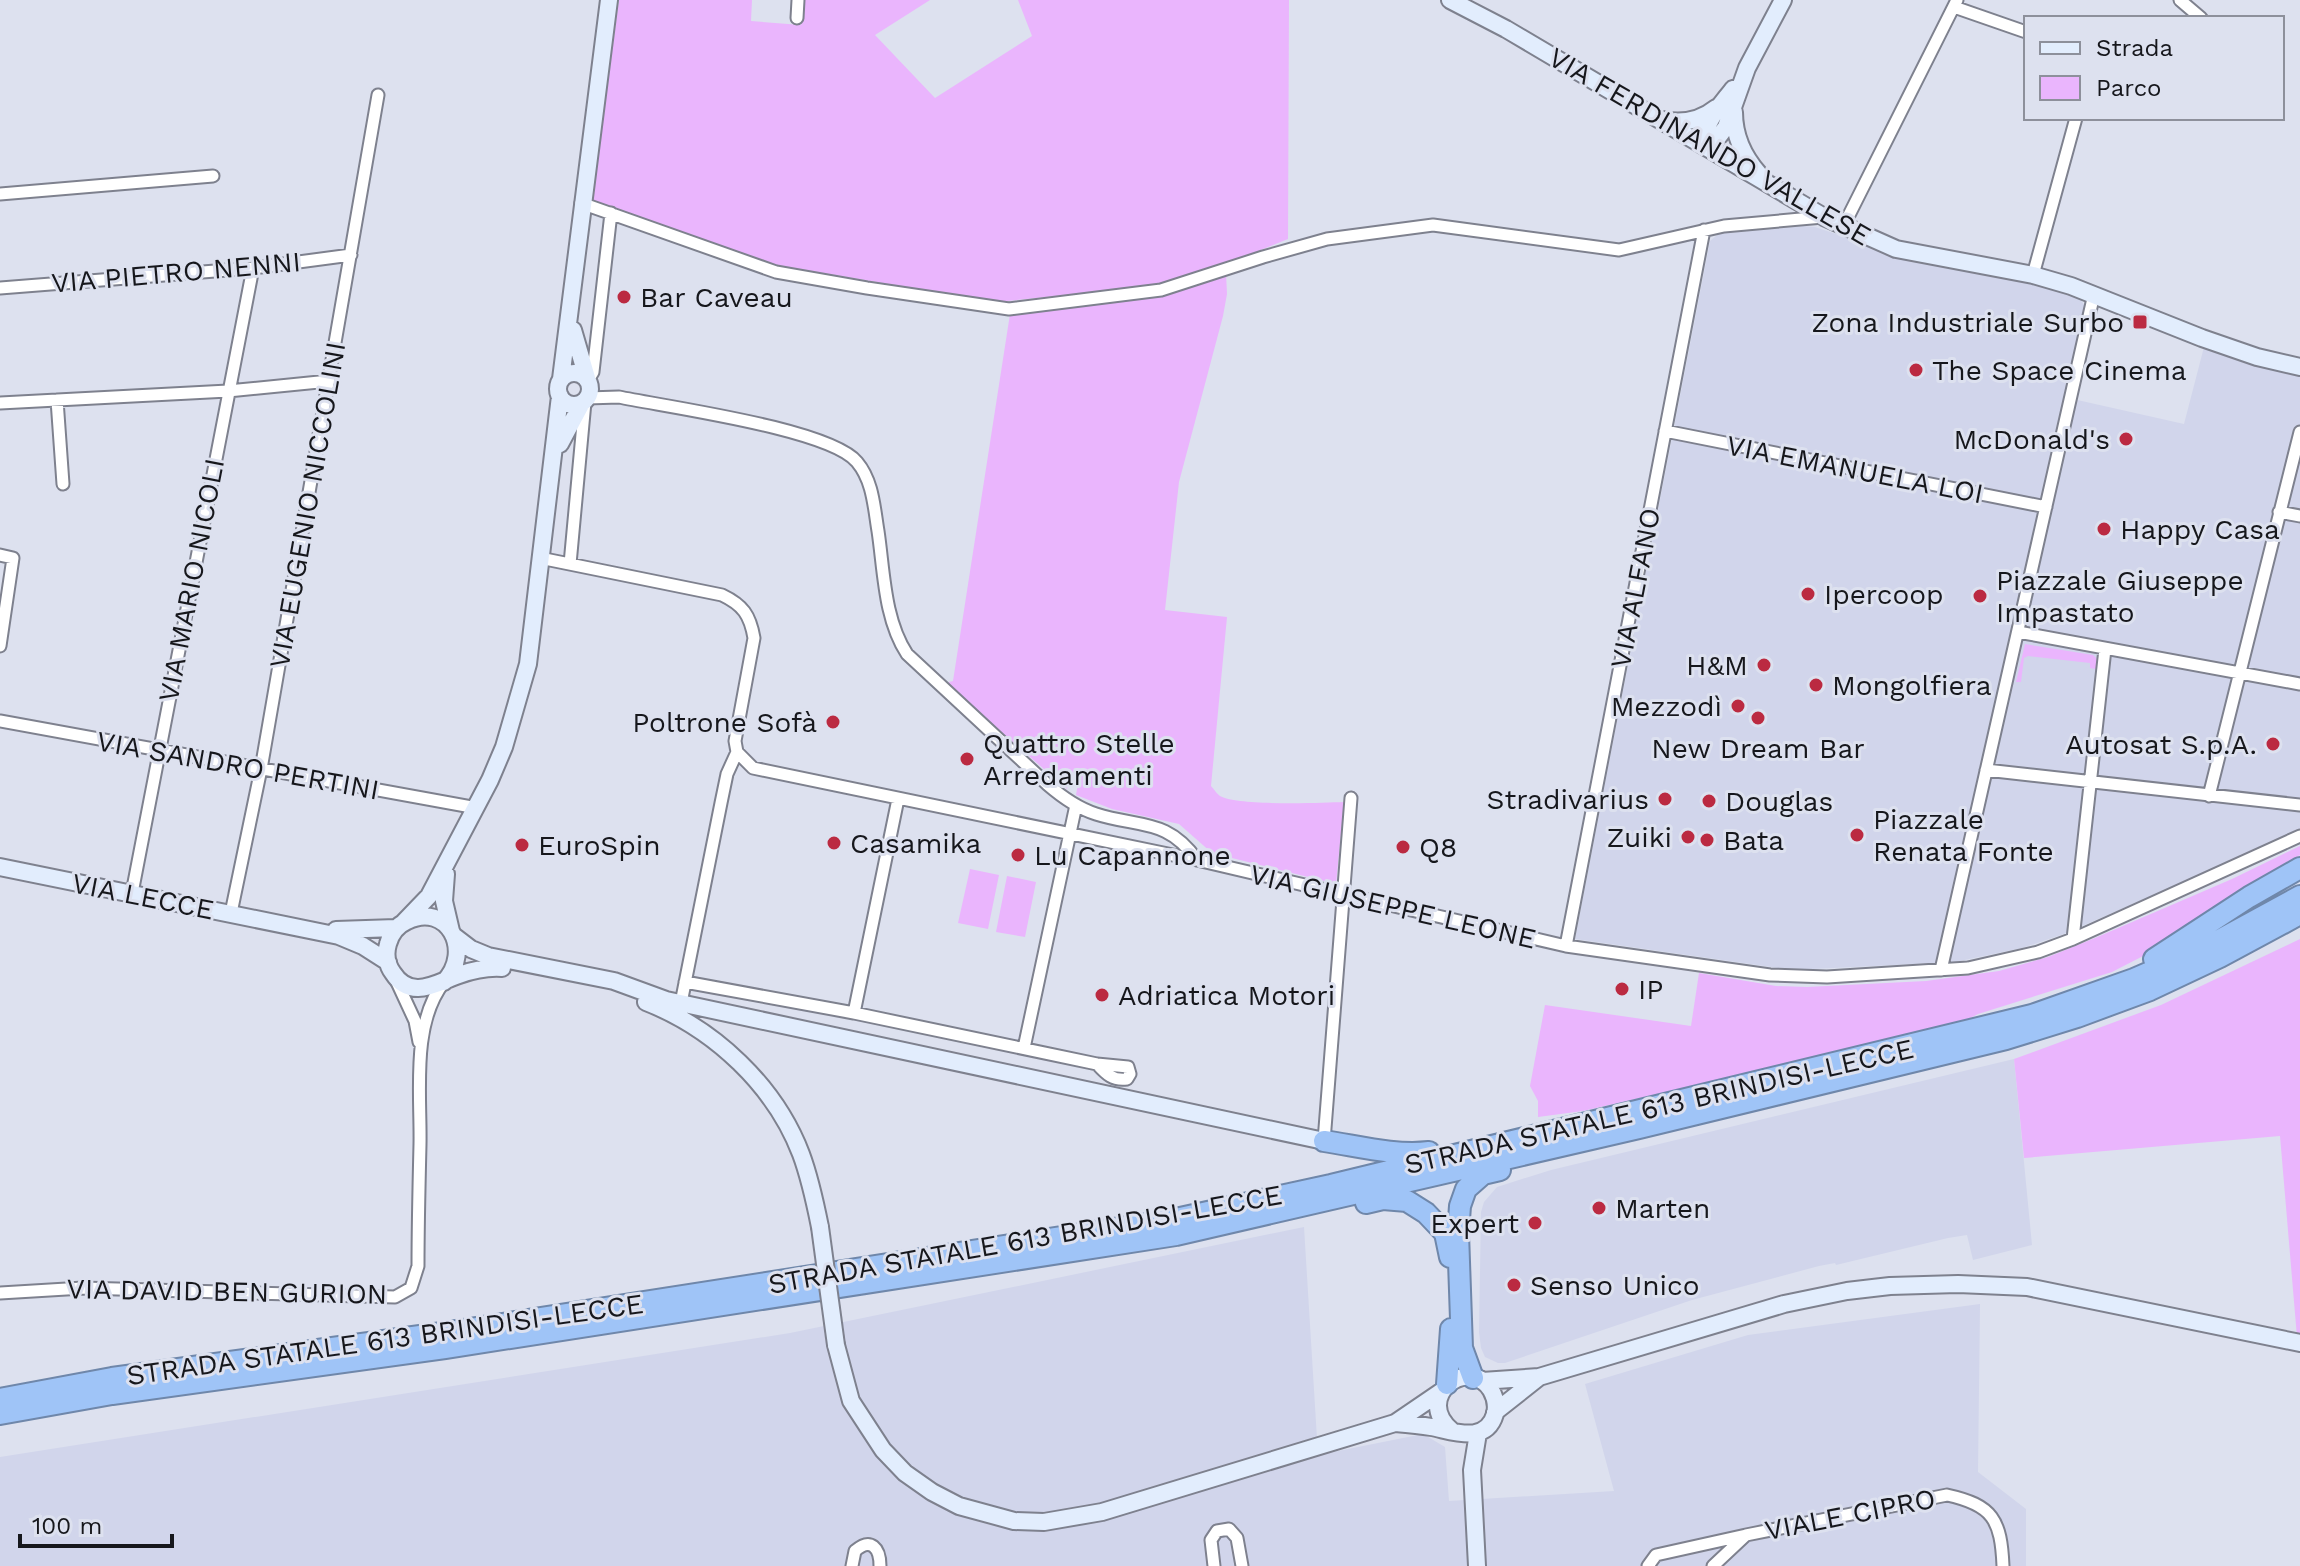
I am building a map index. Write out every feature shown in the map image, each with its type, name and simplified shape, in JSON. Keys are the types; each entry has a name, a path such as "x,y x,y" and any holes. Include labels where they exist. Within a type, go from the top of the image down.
{"highway":[{"path":"1972,1032 2142,966 2300,868"},
{"name":"STRADA STATALE 613 BRINDISI-LECCE","path":"0,1399 112,1378 464,1330 1171,1220 1331,1185 2032,1015 2134,979 2201,950 2300,896"},
{"name":"STRADA STATALE 613 BRINDISI-LECCE","path":"0,1414 112,1394 445,1348 1176,1235 2006,1039 2150,990 2300,914"},
{"path":"2150,990 2170,987 2300,927"},
{"path":"1324,1141 1412,1154 1547,1126 1566,1128"},
{"path":"1477,1379 1462,1348 1458,1233 1460,1206 1466,1189 1483,1174 1607,1144 1639,1128"},
{"path":"1256,1217 1293,1219 1383,1199 1407,1201 1426,1213 1445,1233 1451,1263 1451,1354 1444,1388"}],"street":[{"path":"502,968 474,971 434,987 411,987 390,968 387,950 390,938 400,925 429,896 477,808 504,747 528,664 581,203 609,0"},
{"path":"797,18 798,0"},
{"name":"VIA FERDINANDO VALLESE","path":"1450,0 1506,29 1843,227 1896,249 2033,275 2094,294 2257,357 2300,367"},
{"path":"1705,146 1704,133 1729,102 1783,0"},
{"path":"2180,0 2199,16"},
{"path":"1843,227 1956,3 2024,31"},
{"name":"VIA EUGENIO NICCOLINI","path":"231,913 261,769 378,95"},
{"path":"1654,117 1688,122 1729,102"},
{"path":"1729,102 1741,146 1753,167 1769,183"},
{"path":"2033,275 2075,120"},
{"path":"0,194 213,176"},
{"path":"581,203 776,272 1009,309 1178,287 1263,257 1327,239 1433,225 1619,250 1704,230 1824,217"},
{"path":"551,468 593,372 611,213"},
{"name":"VIA ALFANO","path":"1566,946 1704,230"},
{"name":"VIA PIETRO NENNI","path":"0,288 253,268 351,255"},
{"name":"VIA MARIO NICOLI","path":"132,893 253,268"},
{"path":"1941,970 2094,294"},
{"path":"569,308 586,390 570,564"},
{"path":"561,387 574,372 586,390 810,436 849,454 871,486 891,620 898,641 907,654 1047,784 1076,805 1096,814 1173,833 1197,860"},
{"path":"0,403 228,391 329,381"},
{"path":"561,387 569,404 586,390"},
{"path":"57,400 63,484"},
{"name":"VIA EMANUELA LOI","path":"1665,431 2046,507"},
{"path":"2209,796 2300,432"},
{"path":"2279,512 2300,516"},
{"path":"0,555 13,558 0,646"},
{"path":"540,558 722,595 743,606 751,623 754,638 735,741 737,752 727,774 681,1003"},
{"path":"2018,632 2300,684"},
{"path":"2073,939 2105,649"},
{"name":"VIA SANDRO PERTINI","path":"0,721 477,808"},
{"name":"VIA GIUSEPPE LEONE","path":"737,752 753,768 1197,860 1566,946 1770,975 1827,977 1941,970 2006,961 2073,939 2300,836"},
{"path":"1986,770 2300,805"},
{"path":"400,925 414,918 434,919 471,949 488,956 614,981 681,1003 1324,1141 1351,798"},
{"path":"854,1013 898,799"},
{"path":"1024,1048 1076,805"},
{"path":"444,982 457,964 443,888 455,848"},
{"name":"VIA LECCE","path":"0,867 352,940 390,968"},
{"name":"VIA LECCE","path":"286,924 344,930 400,925"},
{"path":"454,936 476,959 502,968 625,994 652,1005 709,1038 735,1058 776,1105 802,1155 820,1227 836,1345 851,1401 883,1450 905,1473 959,1506 1014,1521 1044,1522 1102,1512 1395,1423 1464,1377 1539,1377 1784,1304 1890,1286 1958,1284 2027,1287 2300,1343"},
{"name":"VIA DAVID BEN GURION","path":"390,968 415,1021 421,1055"},
{"name":"VIA DAVID BEN GURION","path":"0,1293 83,1288 395,1297 411,1288 418,1266 421,1055 427,1016 444,982"},
{"path":"685,982 854,1013 1097,1064"},
{"path":"1395,1423 1456,1433 1478,1433 1486,1428 1495,1412 1539,1377"},
{"path":"1477,1379 1493,1394 1495,1412"},
{"path":"1444,1388 1438,1400 1440,1418 1456,1433 1472,1470"},
{"path":"1477,1566 1472,1470 1478,1433"},
{"name":"VIALE CIPRO","path":"1648,1566 1656,1555 1947,1495 1974,1501 1995,1520 2002,1541 2003,1566"},
{"path":"1214,1566 1211,1540 1217,1531 1229,1529 1237,1538 1242,1566"},
{"name":"VIALE CIPRO","path":"1713,1566 1746,1535"},
{"path":"852,1566 855,1551 869,1545 876,1547 880,1554 880,1566"}],"shaded area":[{"path":"1803,226 1882,249 2045,285 2080,298 2085,307 2064,397 2184,424 2204,347 2300,374 2300,831 2064,934 2022,948 1955,962 1792,970 1575,939 1710,241 1722,231"},
{"path":"2014,1059 2032,1245 1973,1260 1967,1235 1948,1238 1836,1265 1819,1266 1692,1300 1505,1363 1485,1357 1479,1332 1481,1212 1484,1202 1497,1187 1551,1170"},
{"path":"1304,1227 1318,1455 1423,1434 1445,1447 1449,1501 1614,1491 1585,1384 1748,1335 1980,1304 1978,1472 2026,1509 2026,1566 0,1566 0,1457 790,1333"}],"green space":[{"path":"619,0 752,0 751,21 801,25 803,0 930,0 875,35 935,98 1032,36 1018,0 1289,0 1288,239 1162,286 996,302 758,262 592,202"},
{"path":"1226,273 1227,294 1223,316 1179,482 1165,610 1227,617 1211,786 1220,796 1243,801 1344,802 1336,884 1212,853 1179,824 1112,809 1076,795 1079,778 1069,776 1067,789 948,686 953,681 1010,314 1164,295"},
{"path":"2025,644 2093,655 2097,659 2096,669 2090,668 2090,663 2028,656 2024,658 2021,682 2016,682"},
{"path":"2300,846 2300,855 2147,954 2112,972 1978,1014 1955,1026 1583,1111 1538,1117 1538,1101 1530,1086 1545,1005 1691,1026 1699,973 1776,986 1807,987 1926,981 1999,971 2048,957 2095,938"},
{"path":"970,869 999,875 988,929 958,923"},
{"path":"1007,876 1036,882 1025,937 996,932"},
{"path":"2300,939 2300,1338 2297,1337 2280,1136 2024,1158 2014,1059 2161,1005"}],"place":[{"name":"Bar Caveau","path":"624,297"},
{"name":"Zona Industriale Surbo","path":"2140,322"},
{"name":"The Space Cinema","path":"1916,370"},
{"name":"McDonald's","path":"2126,439"},
{"name":"Happy Casa","path":"2104,529"},
{"name":"Ipercoop","path":"1808,594"},
{"name":"Piazzale Giuseppe Impastato","path":"1980,596"},
{"name":"H&M","path":"1764,665"},
{"name":"Mongolfiera","path":"1816,685"},
{"name":"Mezzodì","path":"1738,706"},
{"name":"New Dream Bar","path":"1758,718"},
{"name":"Poltrone Sofà","path":"833,722"},
{"name":"Autosat S.p.A.","path":"2273,744"},
{"name":"Quattro Stelle Arredamenti","path":"967,759"},
{"name":"Stradivarius","path":"1665,799"},
{"name":"Douglas","path":"1709,801"},
{"name":"Piazzale Renata Fonte","path":"1857,835"},
{"name":"Zuiki","path":"1688,837"},
{"name":"Bata","path":"1707,840"},
{"name":"Casamika","path":"834,843"},
{"name":"EuroSpin","path":"522,845"},
{"name":"Q8","path":"1403,847"},
{"name":"Lu Capannone","path":"1018,855"},
{"name":"IP","path":"1622,989"},
{"name":"Adriatica Motori","path":"1102,995"},
{"name":"Marten","path":"1599,1208"},
{"name":"Expert","path":"1535,1223"},
{"name":"Senso Unico","path":"1514,1285"}]}
